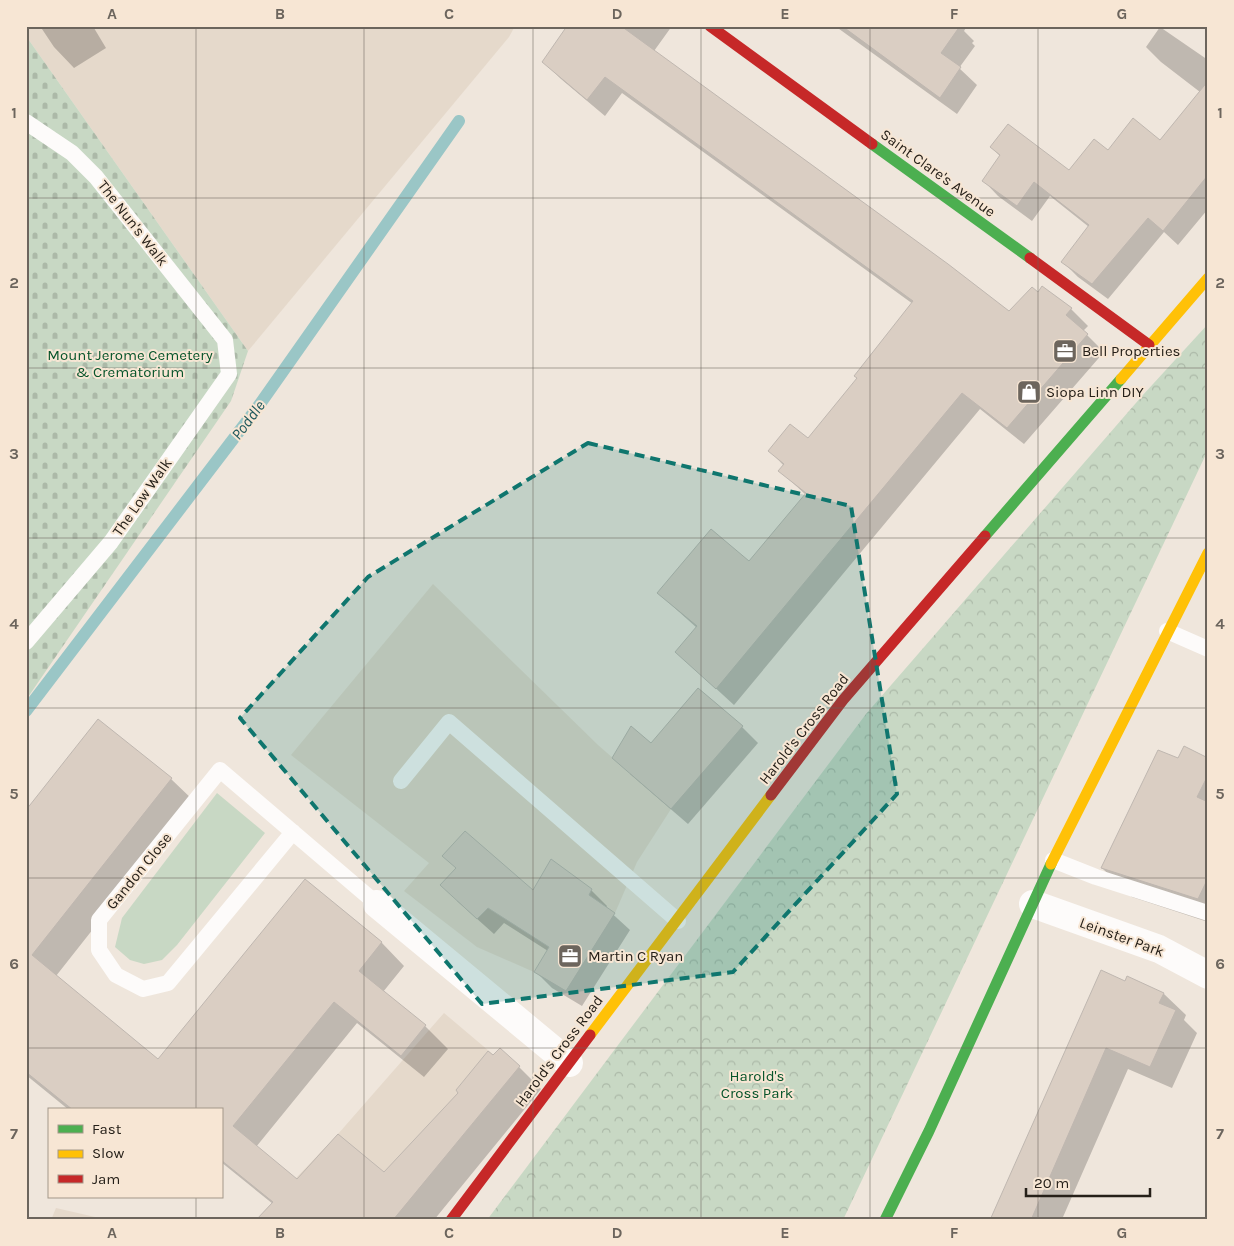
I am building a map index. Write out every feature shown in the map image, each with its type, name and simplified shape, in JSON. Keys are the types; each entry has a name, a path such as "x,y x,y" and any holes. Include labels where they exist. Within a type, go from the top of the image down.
{"main road":[{"name":"Saint Clare's Avenue","path":"710,26 1149,345"},
{"name":"Harold's Cross Road","path":"451,1220 844,700 1208,278"},
{"path":"886,1220 1053,860 1208,553"}],"street":[{"name":"Gandon Close","path":"377,904 569,1063"},
{"name":"Leinster Park","path":"1033,904 1159,949 1208,975"}],"lane":[{"name":"The Nun's Walk","path":"26,122 72,152 96,177 225,340"},
{"name":"The Low Walk","path":"26,642 111,542 229,374 225,340"},
{"path":"1167,631 1208,649"},
{"path":"401,782 449,722 678,921"},
{"name":"Gandon Close","path":"293,832 168,983 143,989 116,975 99,950 99,920 220,770 293,832 377,904"},
{"path":"1053,860 1096,878 1208,913"}],"highlighted area":[{"path":"588,443 851,506 897,794 733,972 482,1004 240,718 368,577"}],"shaded area":[{"path":"26,26 515,26 509,37 248,351 26,36"},
{"path":"433,584 598,745 671,809 637,862 615,913 566,991 534,972 477,947 404,891 429,863 291,755"},
{"path":"444,1013 514,1072 393,1220 256,1220 338,1134"},
{"path":"56,1208 108,1220 51,1220"}],"green space":[{"name":"Mount Jerome Cemetery & Crematorium","path":"26,36 248,351 231,401 26,700"},
{"name":"Harold's Cross Park","path":"1208,324 1208,450 843,1220 487,1220 866,714 1142,396"},
{"path":"217,793 265,833 177,945 162,960 144,964 130,960 115,947 122,918"}],"building":[{"path":"567,26 621,26 948,264 1009,311 1032,287 1038,292 1042,286 1072,308 1066,315 1088,334 1007,428 962,393 716,689 675,652 697,626 657,593 711,529 749,561 806,493 778,471 784,464 768,451 790,424 808,438 857,378 854,376 913,301 605,77 587,100 542,62"},
{"path":"842,26 960,26 941,53 961,67 940,98"},
{"path":"1208,81 1208,175 1163,231 1148,218 1092,284 1061,262 1089,225 1034,182 1017,206 982,181 1000,155 990,147 1008,124 1069,170 1094,139 1108,150 1133,118 1160,140"},
{"path":"698,688 743,726 671,809 612,758 631,726 651,743"},
{"path":"98,719 172,778 32,955 158,1059 305,879 382,942 359,971 426,1025 401,1056 334,1002 233,1126 297,1179 338,1134 384,1172 458,1093 456,1090 488,1051 493,1055 500,1048 520,1066 393,1220 256,1220 273,1202 222,1161 222,1108 71,1108 26,1072 26,810"},
{"path":"1184,746 1208,758 1208,775 1197,797 1208,802 1208,878 1198,899 1101,868 1158,750 1178,758"},
{"path":"465,831 533,890 551,859 592,889 589,895 615,913 566,991 534,972 549,947 488,908 477,919 440,885 456,868 442,856"},
{"path":"1101,970 1125,981 1127,976 1164,993 1159,1003 1176,1010 1150,1067 1106,1048 1031,1220 990,1220"}],"waterway":[{"name":"Poddle","path":"26,711 260,404 459,121"}],"traffic: fast":[{"path":"872,144 1030,258"},
{"path":"985,536 1121,379"},
{"path":"885,1220 929,1131 1051,864"}],"traffic: slow":[{"path":"1121,379 1208,278"},
{"path":"1051,864 1208,553"},
{"path":"590,1035 771,795"}],"traffic: jam":[{"path":"710,26 872,144"},
{"path":"1030,258 1149,345"},
{"path":"771,795 843,700 985,536"},
{"path":"451,1220 590,1035"}],"place":[{"name":"Bell Properties","path":"1065,351"},
{"name":"Siopa Linn DIY","path":"1029,392"},
{"name":"Martin C Ryan","path":"570,956"}]}
